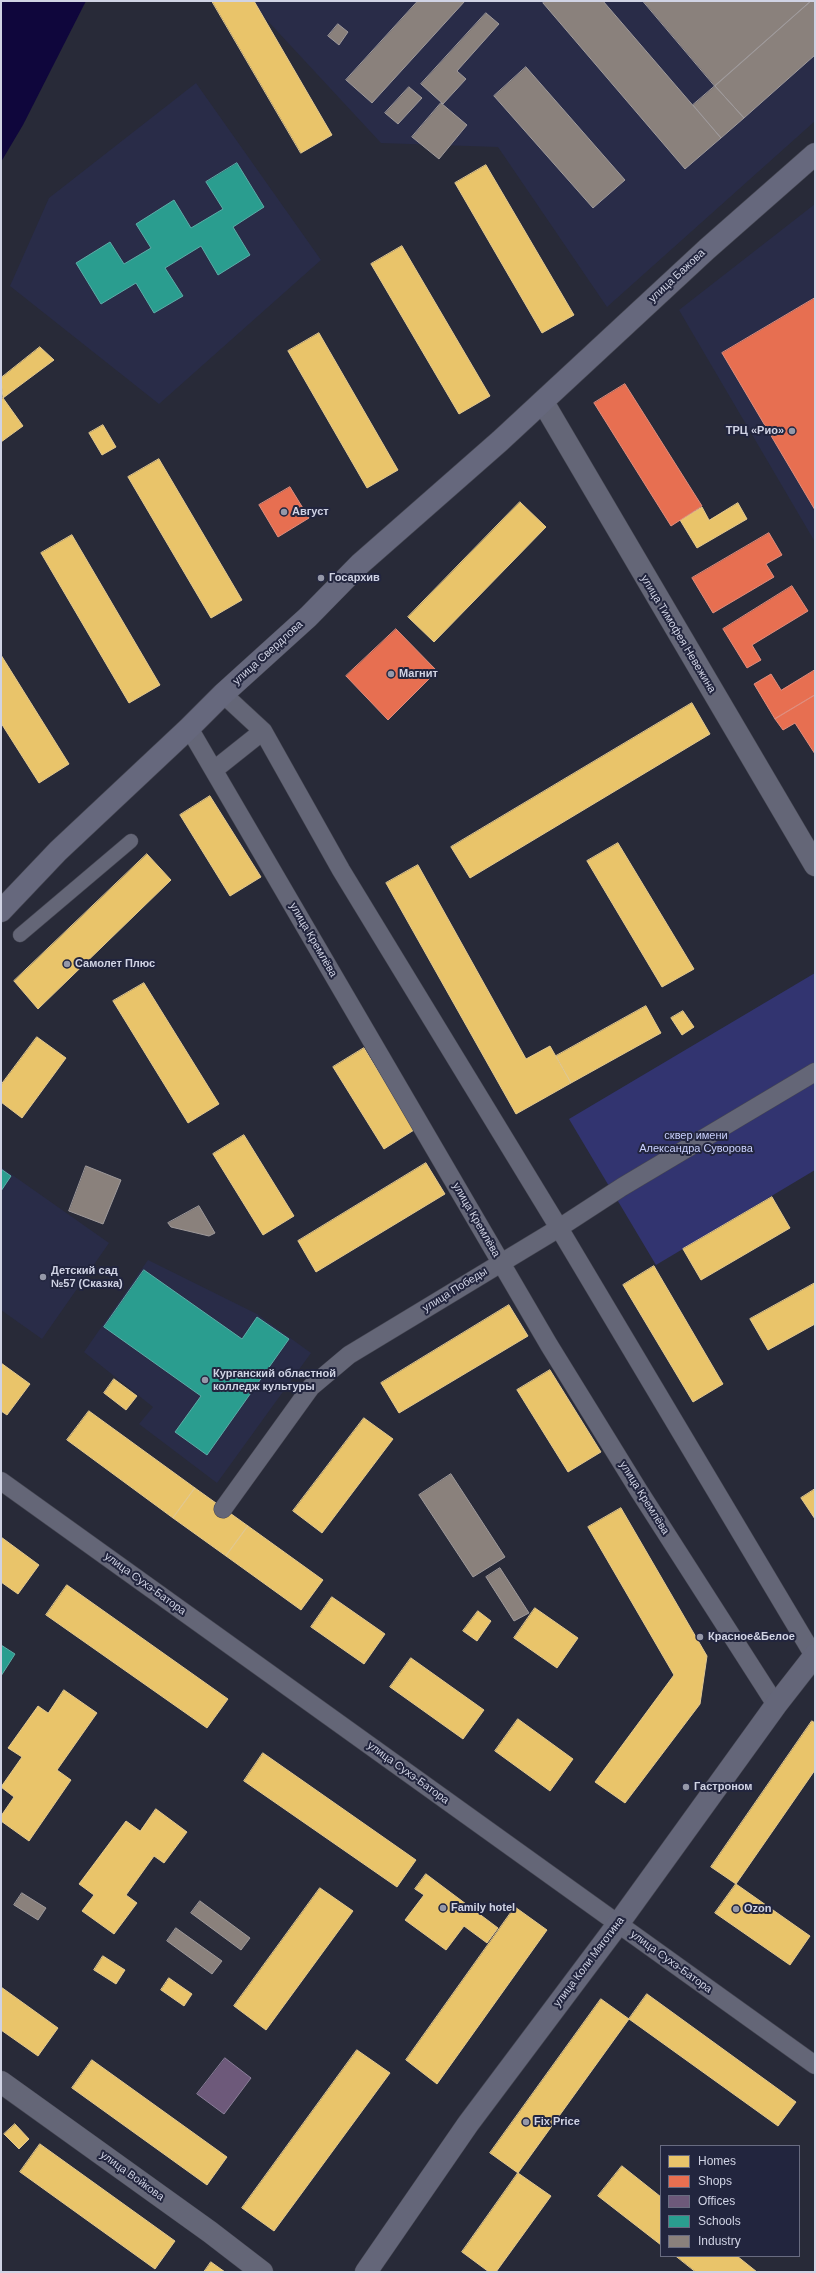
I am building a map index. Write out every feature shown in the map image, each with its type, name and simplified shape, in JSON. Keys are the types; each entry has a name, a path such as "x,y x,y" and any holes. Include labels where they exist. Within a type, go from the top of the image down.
{"main road":[{"name":"улица Бажова","path":"542,402 707,249 815,154"},
{"name":"улица Свердлова","path":"1,911 58,851 223,694 308,617 360,564 542,402"},
{"name":"улица Коли Мяготина","path":"366,2272 468,2124 618,1924 776,1705 815,1656"}],"street":[{"name":"улица Тимофея Невежина","path":"542,402 815,865"},
{"path":"223,694 263,731 341,870 559,1228 815,1656"},
{"name":"улица Кремлёва","path":"189,728 501,1262 639,1491 776,1705"},
{"path":"214,770 263,731"},
{"path":"20,935 131,841"},
{"name":"улица Победы","path":"223,1509 311,1387 349,1355 559,1228 622,1187 815,1072"},
{"name":"улица Сухэ-Батора","path":"1,1481 815,2065"},
{"name":"улица Войкова","path":"1,2082 210,2232 262,2272"}],"shaded area":[{"path":"1,1 86,1 23,125 1,162"},
{"path":"253,1 815,1 815,121 607,307 498,147 381,143 252,4"},
{"path":"196,83 321,260 159,404 10,286 49,198"},
{"path":"815,204 815,542 679,310"},
{"name":"Детский сад №57 (Сказка)","path":"1,1167 109,1243 42,1339 1,1310"},
{"name":"Курганский областной колледж культуры","path":"148,1260 257,1314 311,1353 217,1483 139,1424 153,1407 84,1352"}],"green space":[{"name":"сквер имени Александра Суворова","path":"815,973 815,1170 656,1265 569,1119"}],"building: Homes":[{"path":"212,1 254,1 332,135 301,153"},
{"path":"486,165 574,315 542,333 455,183"},
{"path":"402,246 490,396 459,414 371,264"},
{"path":"319,333 398,470 367,488 288,351"},
{"path":"40,347 54,360 3,398 1,378"},
{"path":"3,398 23,426 1,442 1,399"},
{"path":"103,425 116,447 102,455 89,433"},
{"path":"159,459 242,600 211,618 128,477"},
{"path":"520,502 546,527 434,642 408,617"},
{"path":"738,503 747,519 697,548 680,520 702,507 709,520"},
{"path":"72,535 160,685 129,703 41,553"},
{"path":"1,655 69,764 39,783 1,723"},
{"path":"692,703 710,734 470,878 451,847"},
{"path":"210,796 261,877 230,896 180,815"},
{"path":"618,843 694,969 662,987 587,861"},
{"path":"147,854 171,880 38,1009 14,981"},
{"path":"418,865 526,1059 550,1046 571,1083 516,1114 386,883"},
{"path":"144,983 219,1104 188,1123 113,1001"},
{"path":"646,1006 661,1033 571,1083 556,1056"},
{"path":"683,1011 694,1027 682,1035 671,1018"},
{"path":"37,1037 66,1058 22,1118 1,1102 1,1085"},
{"path":"364,1048 414,1130 384,1149 333,1067"},
{"path":"244,1135 294,1216 263,1235 213,1154"},
{"path":"426,1163 445,1194 316,1272 298,1241"},
{"path":"772,1197 790,1228 701,1280 683,1249"},
{"path":"654,1266 723,1384 693,1402 623,1285"},
{"path":"815,1283 815,1324 768,1350 750,1319"},
{"path":"509,1305 528,1336 399,1413 381,1383"},
{"path":"1,1363 30,1384 7,1415 1,1411"},
{"path":"550,1370 601,1452 568,1472 517,1390"},
{"path":"114,1379 137,1396 126,1410 104,1393"},
{"path":"89,1411 195,1488 173,1518 67,1440"},
{"path":"364,1418 393,1439 322,1533 293,1511"},
{"path":"195,1488 248,1526 226,1556 173,1518"},
{"path":"815,1489 815,1519 801,1498"},
{"path":"621,1508 707,1656 700,1704 625,1803 595,1782 674,1675 588,1527"},
{"path":"248,1526 323,1580 301,1610 226,1556"},
{"path":"1,1537 39,1565 18,1594 1,1582"},
{"path":"67,1585 228,1699 207,1728 46,1615"},
{"path":"332,1597 385,1634 364,1664 311,1627"},
{"path":"535,1608 578,1638 557,1668 514,1638"},
{"path":"478,1611 491,1621 477,1641 463,1631"},
{"path":"411,1658 484,1710 463,1739 390,1687"},
{"path":"64,1690 97,1713 57,1770 71,1780 29,1841 1,1821 1,1816 14,1797 1,1787 22,1757 8,1748 38,1706 48,1713"},
{"path":"518,1719 573,1759 550,1791 495,1751"},
{"path":"812,1721 815,1723 815,1770 736,1884 711,1867"},
{"path":"263,1753 416,1860 397,1887 244,1781"},
{"path":"156,1809 187,1832 164,1863 154,1856 126,1895 137,1903 114,1934 82,1911 94,1895 79,1884 126,1821 140,1831"},
{"name":"Family hotel","path":"426,1874 498,1928 487,1943 464,1926 446,1950 405,1920 424,1895 415,1889"},
{"path":"736,1884 810,1936 790,1965 715,1913"},
{"path":"320,1888 353,1911 266,2030 234,2006"},
{"path":"515,1907 547,1930 437,2084 406,2060"},
{"path":"103,1956 125,1970 116,1984 94,1970"},
{"path":"169,1978 192,1994 184,2006 161,1990"},
{"path":"1,1987 58,2028 38,2056 1,2030"},
{"path":"647,1994 796,2102 778,2126 629,2019"},
{"path":"601,1999 629,2019 518,2173 490,2153"},
{"path":"357,2050 390,2073 274,2231 242,2208"},
{"path":"92,2060 227,2157 207,2185 72,2088"},
{"path":"15,2124 29,2139 19,2149 4,2134"},
{"path":"40,2144 175,2241 155,2269 20,2172"},
{"path":"622,2166 660,2196 660,2244 598,2196"},
{"path":"518,2173 551,2196 496,2272 489,2272 462,2252"},
{"path":"677,2257 738,2257 757,2272 696,2272"},
{"path":"211,2262 225,2272 204,2272"}],"building: Shops":[{"name":"ТРЦ «Рио»","path":"815,298 815,510 722,353"},
{"path":"625,384 702,506 671,526 594,403"},
{"name":"Август","path":"290,487 309,518 278,537 259,505"},
{"path":"769,533 782,555 766,564 774,577 713,613 692,578"},
{"path":"792,586 808,611 752,645 761,660 747,668 723,629"},
{"name":"Магнит","path":"396,629 437,671 388,720 346,676"},
{"path":"815,670 815,695 775,719 754,684 771,674 781,690"},
{"path":"815,695 815,754 795,723 783,730 775,719"}],"building: Offices":[{"path":"225,2058 251,2078 224,2114 197,2094"}],"building: Schools":[{"path":"237,163 264,207 233,227 250,255 218,275 201,246 165,268 183,296 154,313 136,283 101,304 76,263 110,242 124,264 151,248 136,224 174,200 191,228 223,209 206,182"},
{"path":"1,1169 11,1176 1,1191"},
{"path":"144,1270 242,1339 257,1317 289,1339 207,1455 175,1432 201,1396 104,1327"},
{"path":"1,1645 15,1654 1,1676"}],"building: Industry":[{"path":"418,1 465,1 372,103 346,80"},
{"path":"546,1 603,1 721,138 685,169 543,3"},
{"path":"643,1 811,1 715,86"},
{"path":"811,1 815,1 815,55 744,118 715,86"},
{"path":"486,13 499,24 457,71 466,79 443,104 421,84"},
{"path":"338,24 348,32 339,45 328,36"},
{"path":"526,67 625,180 593,208 494,96"},
{"path":"715,86 744,118 721,138 693,105"},
{"path":"409,87 422,98 398,124 385,113"},
{"path":"441,103 467,125 439,159 412,137"},
{"path":"86,1166 121,1180 103,1224 69,1211"},
{"path":"199,1206 215,1233 209,1236 171,1227 168,1223"},
{"path":"451,1474 505,1557 473,1577 419,1495"},
{"path":"500,1568 529,1613 514,1621 486,1577"},
{"path":"22,1893 46,1908 38,1920 14,1905"},
{"path":"200,1901 250,1938 241,1950 191,1913"},
{"path":"176,1928 222,1961 212,1974 167,1941"}],"place":[{"name":"ТРЦ «Рио»","path":"792,431"},
{"name":"Август","path":"284,512"},
{"name":"Госархив","path":"321,578"},
{"name":"Магнит","path":"391,674"},
{"name":"Самолет Плюс","path":"67,964"},
{"name":"Детский сад №57 (Сказка)","path":"43,1277"},
{"name":"Курганский областной колледж культуры","path":"205,1380"},
{"name":"Красное&Белое","path":"700,1637"},
{"name":"Гастроном","path":"686,1787"},
{"name":"Family hotel","path":"443,1908"},
{"name":"Ozon","path":"736,1909"},
{"name":"Fix Price","path":"526,2122"}]}
